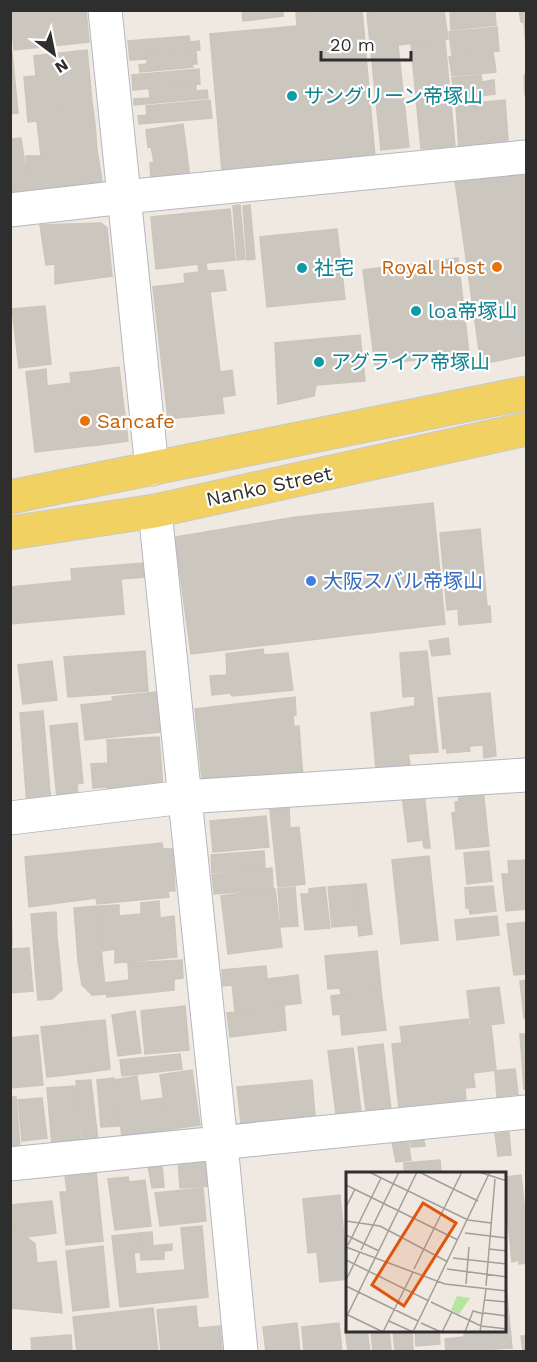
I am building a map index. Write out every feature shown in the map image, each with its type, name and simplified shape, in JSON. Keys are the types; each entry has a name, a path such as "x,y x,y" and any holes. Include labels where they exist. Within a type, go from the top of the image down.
{"main road":[{"name":"Nanko Street","path":"10,497 526,393"},
{"name":"Nanko Street","path":"10,533 155,511 526,429"}],"street":[{"path":"105,10 152,469"},
{"path":"10,210 526,157"},
{"path":"155,511 241,1352"},
{"path":"10,818 184,797 526,775"},
{"path":"10,1164 526,1112"}],"building":[{"path":"10,10 86,10 89,42 14,50"},
{"path":"242,10 283,10 283,16 243,21"},
{"name":"サングリーン帝塚山","path":"362,10 375,157 222,171 210,34 297,26 296,13"},
{"path":"384,10 444,10 448,39 398,45 409,147 381,150 367,13"},
{"path":"450,10 495,10 496,25 451,30"},
{"path":"519,10 526,10 526,22 521,22"},
{"path":"524,23 526,23 526,46"},
{"path":"497,27 499,51 452,56 449,32"},
{"path":"189,36 190,42 199,41 200,50 146,54 146,59 130,60 128,41"},
{"path":"445,41 455,146 421,149 411,45"},
{"path":"87,50 90,81 25,88 24,77 36,76 34,56"},
{"path":"196,50 197,64 192,64 193,67 140,72 139,65 147,64 147,55"},
{"path":"10,52 12,52 18,113 10,114"},
{"path":"493,52 496,72 452,76 449,57"},
{"path":"199,69 200,84 133,90 132,75"},
{"path":"481,75 482,82 494,80 495,94 455,99 452,78"},
{"path":"524,75 526,75 526,95 525,95"},
{"path":"90,81 92,102 27,110 25,88"},
{"path":"196,85 196,91 207,90 208,98 134,105 134,99 150,98 149,89"},
{"path":"210,100 212,118 139,124 138,116 147,115 146,106"},
{"path":"505,100 508,139 503,147 459,151 456,105"},
{"path":"92,102 95,124 38,130 37,121 28,122 27,110"},
{"path":"95,124 97,150 41,156 38,130"},
{"path":"183,124 190,178 155,182 154,177 151,178 150,163 154,162 151,146 148,147 146,130"},
{"path":"21,138 29,192 10,195 10,139"},
{"path":"97,150 102,181 97,190 29,196 26,156"},
{"name":"Royal Host","path":"526,175 526,355 481,364 455,180"},
{"path":"240,205 245,259 237,260 233,206"},
{"path":"250,205 255,259 247,260 243,206"},
{"path":"230,209 235,260 206,263 207,271 223,270 226,290 210,292 220,372 232,370 235,395 222,397 224,413 168,419 153,287 185,283 184,274 199,272 198,264 156,269 151,217"},
{"path":"101,223 107,228 112,276 55,284 55,264 46,265 40,225"},
{"name":"社宅","path":"337,229 345,299 267,307 260,237"},
{"name":"loa帝塚山","path":"458,258 469,353 375,365 363,270"},
{"path":"45,306 51,364 19,368 12,309"},
{"name":"アグライア帝塚山","path":"360,335 365,381 316,385 314,396 278,404 275,343"},
{"path":"119,367 128,441 99,445 91,371"},
{"path":"46,369 47,386 70,383 78,447 35,452 26,372"},
{"path":"91,371 99,445 78,447 70,373"},
{"name":"大阪スバル帝塚山","path":"433,503 445,624 191,654 175,537 296,517"},
{"path":"480,529 487,606 447,610 440,533"},
{"path":"144,563 145,577 121,579 124,614 10,624 10,587 72,581 71,569"},
{"path":"490,606 491,622 459,625 458,609"},
{"path":"448,638 450,654 432,656 429,641"},
{"path":"263,649 264,655 288,653 293,690 232,696 230,693 212,695 210,676 227,675 226,654"},
{"path":"145,651 148,691 68,697 64,657"},
{"path":"427,651 438,752 408,754 410,764 376,769 371,713 415,706 415,696 403,697 400,653"},
{"path":"52,661 57,700 23,704 18,665"},
{"path":"156,692 160,732 85,740 81,705 113,701 112,697"},
{"path":"490,693 496,756 484,758 483,745 469,746 470,751 447,753 447,748 443,749 438,698"},
{"path":"295,697 294,727 299,726 303,779 202,780 195,709"},
{"path":"43,711 51,804 27,806 20,713"},
{"path":"77,723 83,783 77,784 78,796 57,798 50,726"},
{"path":"159,737 163,788 107,796 107,787 93,788 91,764 108,763 107,740"},
{"path":"483,789 489,846 456,849 452,813 456,812 455,802 459,802 458,792"},
{"path":"424,793 430,848 424,848 423,840 408,842 402,795"},
{"path":"289,808 290,828 299,827 305,884 278,887 270,810"},
{"path":"266,816 269,847 213,852 210,821"},
{"path":"162,843 163,849 173,849 175,891 168,891 169,897 97,904 96,898 29,907 25,857"},
{"path":"264,851 265,868 212,873 211,855"},
{"path":"489,851 492,881 467,884 464,853"},
{"path":"10,854 12,945 10,946"},
{"path":"429,856 438,940 401,944 392,860"},
{"path":"526,860 526,909 506,911 502,874 509,874 508,861"},
{"path":"272,868 273,889 214,894 212,875"},
{"path":"366,884 372,934 359,936 353,885"},
{"path":"352,885 356,925 332,927 328,887"},
{"path":"493,886 496,911 470,914 469,908 466,908 465,888"},
{"path":"295,887 298,926 281,927 278,889"},
{"path":"325,887 330,928 305,930 301,894 309,894 309,889"},
{"path":"275,889 282,947 258,950 251,892"},
{"path":"251,892 258,950 228,954 221,896"},
{"path":"159,901 160,918 174,916 177,957 115,963 115,949 103,951 99,906 119,905 119,916 141,914 141,903"},
{"path":"98,906 100,931 76,933 74,908"},
{"path":"56,912 57,937 33,939 31,914"},
{"path":"497,916 499,935 457,940 455,920"},
{"path":"526,922 526,974 514,975 507,924"},
{"path":"100,931 102,959 78,961 76,933"},
{"path":"57,937 60,966 35,968 33,939"},
{"path":"29,948 33,991 10,993 10,949"},
{"path":"377,951 381,989 341,994 340,988 328,989 325,956"},
{"path":"102,959 106,994 92,995 82,985 78,961"},
{"path":"182,960 183,978 174,979 174,990 107,997 105,983 129,980 128,963"},
{"path":"60,966 62,990 52,999 38,1000 35,968"},
{"path":"266,966 267,979 298,975 301,1003 235,1011 232,985 223,986 222,970"},
{"path":"526,980 526,1017 524,1018 520,981"},
{"path":"499,987 504,1023 471,1027 467,991"},
{"path":"381,990 386,1030 342,1035 340,1014 333,1015 331,996"},
{"path":"185,1006 189,1050 145,1054 141,1011"},
{"path":"284,1006 286,1030 230,1037 227,1013"},
{"path":"135,1011 141,1053 118,1056 112,1015"},
{"path":"468,1019 469,1027 491,1025 496,1070 473,1073 475,1087 465,1088 466,1102 399,1109 392,1044 402,1043 400,1027"},
{"path":"105,1020 110,1069 90,1072 84,1022"},
{"path":"84,1022 90,1072 66,1075 60,1025"},
{"path":"60,1025 66,1075 47,1077 41,1027"},
{"path":"520,1034 526,1034 526,1088 524,1089"},
{"path":"38,1035 43,1085 10,1088 10,1038"},
{"path":"383,1044 391,1109 366,1111 358,1047"},
{"path":"353,1048 361,1111 336,1114 328,1051"},
{"path":"180,1054 182,1069 122,1076 120,1060"},
{"path":"515,1069 518,1094 497,1097 495,1071"},
{"path":"192,1070 200,1125 179,1128 178,1115 166,1116 160,1075"},
{"path":"137,1076 142,1114 133,1115 136,1134 122,1136 114,1080"},
{"path":"114,1078 119,1126 101,1127 97,1080"},
{"path":"91,1080 98,1141 83,1142 76,1081"},
{"path":"312,1080 315,1116 241,1123 237,1087"},
{"path":"76,1086 81,1143 52,1146 47,1088"},
{"path":"10,1097 16,1097 20,1148 10,1150"},
{"path":"42,1098 47,1138 22,1141 18,1100"},
{"path":"164,1098 166,1116 178,1115 179,1128 136,1134 133,1115 142,1114 140,1101"},
{"path":"509,1132 511,1155 498,1156 495,1134"},
{"path":"423,1137 425,1146 411,1147 410,1139"},
{"path":"408,1140 411,1160 396,1162 392,1142"},
{"path":"197,1158 207,1165 209,1186 180,1188 178,1160"},
{"path":"440,1160 441,1172 404,1172 404,1163"},
{"path":"162,1164 164,1187 152,1188 148,1166"},
{"path":"96,1171 103,1241 66,1245 60,1192 67,1192 65,1175"},
{"path":"521,1175 526,1222 526,1263 519,1264 519,1260 512,1262 507,1212 507,1177"},
{"path":"128,1177 129,1182 145,1180 151,1226 115,1230 108,1179"},
{"path":"203,1188 206,1221 160,1226 155,1193"},
{"path":"340,1195 346,1279 320,1282 317,1252 308,1253 303,1199"},
{"path":"52,1201 56,1233 26,1237 13,1226 11,1205"},
{"path":"10,1223 35,1244 37,1263 56,1261 62,1313 10,1308"},
{"path":"202,1226 208,1297 120,1307 112,1236 139,1233 140,1252 134,1253 136,1274 185,1270 181,1228"},
{"path":"152,1232 153,1245 140,1247 139,1233"},
{"path":"172,1244 172,1250 164,1251 164,1259 141,1260 140,1247"},
{"path":"103,1246 109,1307 73,1311 66,1251"},
{"path":"507,1296 512,1348 494,1349 495,1352 446,1352 445,1339 464,1337 464,1332 507,1332"},
{"path":"196,1306 198,1328 220,1326 222,1350 161,1352 157,1310"},
{"path":"153,1308 158,1352 77,1352 73,1317"},
{"path":"297,1323 300,1352 266,1352 263,1327"},
{"path":"339,1323 342,1352 304,1352 302,1327"},
{"path":"345,1328 346,1332 367,1332 370,1352 348,1352"},
{"path":"371,1332 389,1332 391,1350 373,1352"},
{"path":"393,1332 412,1332 413,1349 395,1351"},
{"path":"415,1332 439,1332 440,1344 416,1346"},
{"path":"71,1335 72,1352 32,1352 31,1338"},
{"path":"521,1336 526,1336 526,1352 523,1352"}],"place":[{"name":"サングリーン帝塚山","path":"292,96"},
{"name":"Royal Host","path":"497,267"},
{"name":"社宅","path":"302,268"},
{"name":"loa帝塚山","path":"416,311"},
{"name":"アグライア帝塚山","path":"319,362"},
{"name":"Sancafe","path":"85,421"},
{"name":"大阪スバル帝塚山","path":"311,581"}]}
